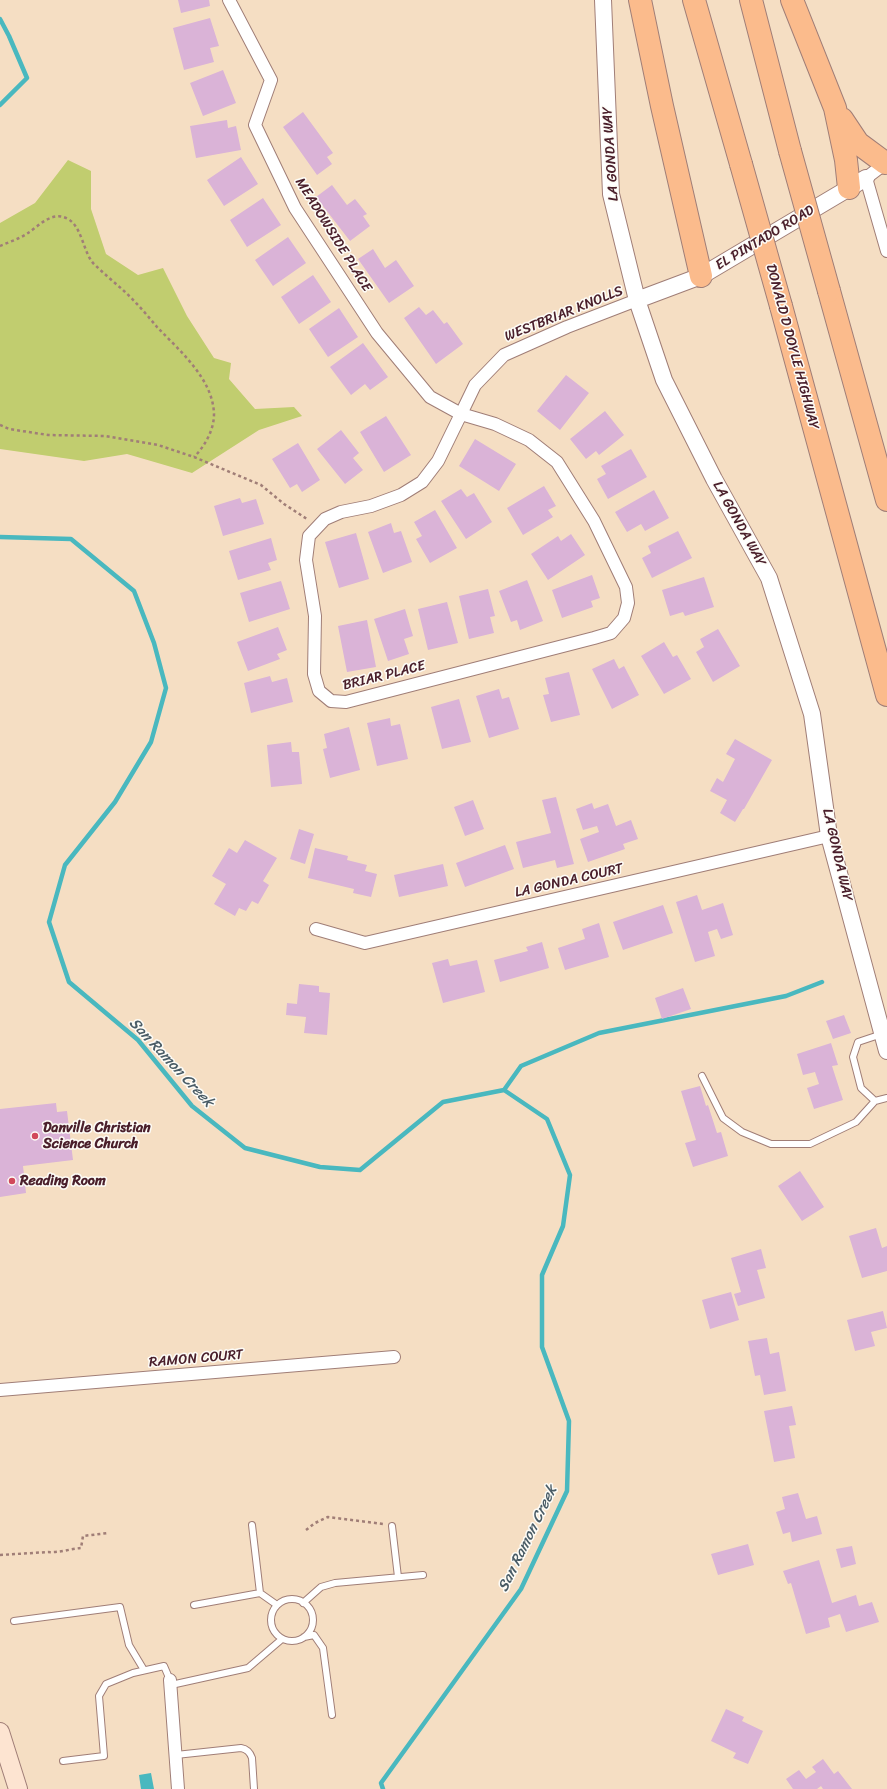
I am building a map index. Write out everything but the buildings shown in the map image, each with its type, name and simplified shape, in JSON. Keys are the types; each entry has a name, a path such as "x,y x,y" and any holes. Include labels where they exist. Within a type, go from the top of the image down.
{"highway":[{"path":"640,0 662,106 701,276"},
{"name":"DONALD D DOYLE HIGHWAY","path":"694,0 781,306 887,695"},
{"path":"751,0 790,151 887,500"},
{"path":"792,0 835,108 846,160 858,183"},
{"path":"835,108 858,143 886,162"}],"main road":[{"path":"0,1732 18,1789"}],"street":[{"name":"MEADOWSIDE PLACE","path":"229,0 271,80 255,125 295,208 377,333 430,397 461,414"},
{"name":"LA GONDA WAY","path":"603,0 611,194 637,300 664,380 714,479 769,578 812,714 829,836 887,1051"},
{"name":"EL PINTADO ROAD","path":"637,300 701,276 858,183 886,162"},
{"path":"858,183 887,251"},
{"name":"WESTBRIAR KNOLLS","path":"461,414 474,385 504,355 567,327 637,300"},
{"name":"BRIAR PLACE","path":"461,414 495,424 529,440 557,462 594,521 626,586 628,603 624,618 611,633 346,702 331,701 320,692 314,674 315,616 306,560 309,536 318,526 325,519 341,512 371,506 401,495 422,482 438,461 461,414"},
{"name":"LA GONDA COURT","path":"316,928 366,943 829,836"},
{"name":"RAMON COURT","path":"0,1390 394,1357"},
{"path":"171,1682 178,1789"}],"lane":[{"path":"874,1101 861,1088 853,1057 858,1042 882,1034"},
{"path":"702,1076 723,1118 742,1132 771,1144 810,1144 856,1122 874,1101 887,1098"},
{"path":"252,1525 260,1593"},
{"path":"392,1526 398,1577"},
{"path":"303,1603 321,1587 335,1583 423,1575"},
{"path":"194,1605 260,1593 277,1605"},
{"path":"304,1637 309,1632 313,1620 308,1607 303,1603 290,1599 277,1605 273,1610 271,1623 273,1629 282,1639 294,1641 314,1635 323,1648 332,1715"},
{"path":"14,1621 120,1607 129,1645 144,1670"},
{"path":"63,1761 104,1756 99,1696 106,1684 144,1670 164,1666 171,1682 248,1668 282,1639"},
{"path":"176,1755 241,1748 245,1749 252,1758 254,1789"}],"path":[{"path":"0,246 27,234 48,218 58,216 68,219 75,227 90,259 137,304 190,362 206,385 211,400 213,418 207,440 194,457"},
{"path":"0,425 9,429 48,435 105,436 124,438 158,445 194,457 261,485 284,504 318,526"},
{"path":"306,1530 314,1523 328,1517 371,1521 392,1526"},
{"path":"0,1556 48,1552 55,1554 63,1550 81,1548 83,1536 108,1533"}],"green space":[{"path":"68,160 91,171 91,209 106,254 138,275 163,268 187,316 214,358 231,363 229,379 255,409 294,407 302,416 259,430 192,473 127,454 84,461 0,449 0,223 35,203"}],"water":[{"path":"151,1773 154,1789 141,1789 139,1775"}],"waterway":[{"name":"San Ramon Creek","path":"0,19 27,78 0,105"},
{"name":"San Ramon Creek","path":"0,537 71,539 134,591 154,643 166,688 151,742 115,802 65,865 49,922 69,982 138,1040 192,1106 245,1148 320,1167 360,1170 443,1102 504,1090 547,1119 570,1175 563,1226 542,1275 542,1347 569,1421 567,1491 521,1589 381,1783 383,1789"},
{"path":"504,1090 521,1066 599,1033 786,996 822,982"}],"place":[{"name":"Danville Christian Science Church","path":"35,1136"},
{"name":"Reading Room","path":"12,1181"}]}
